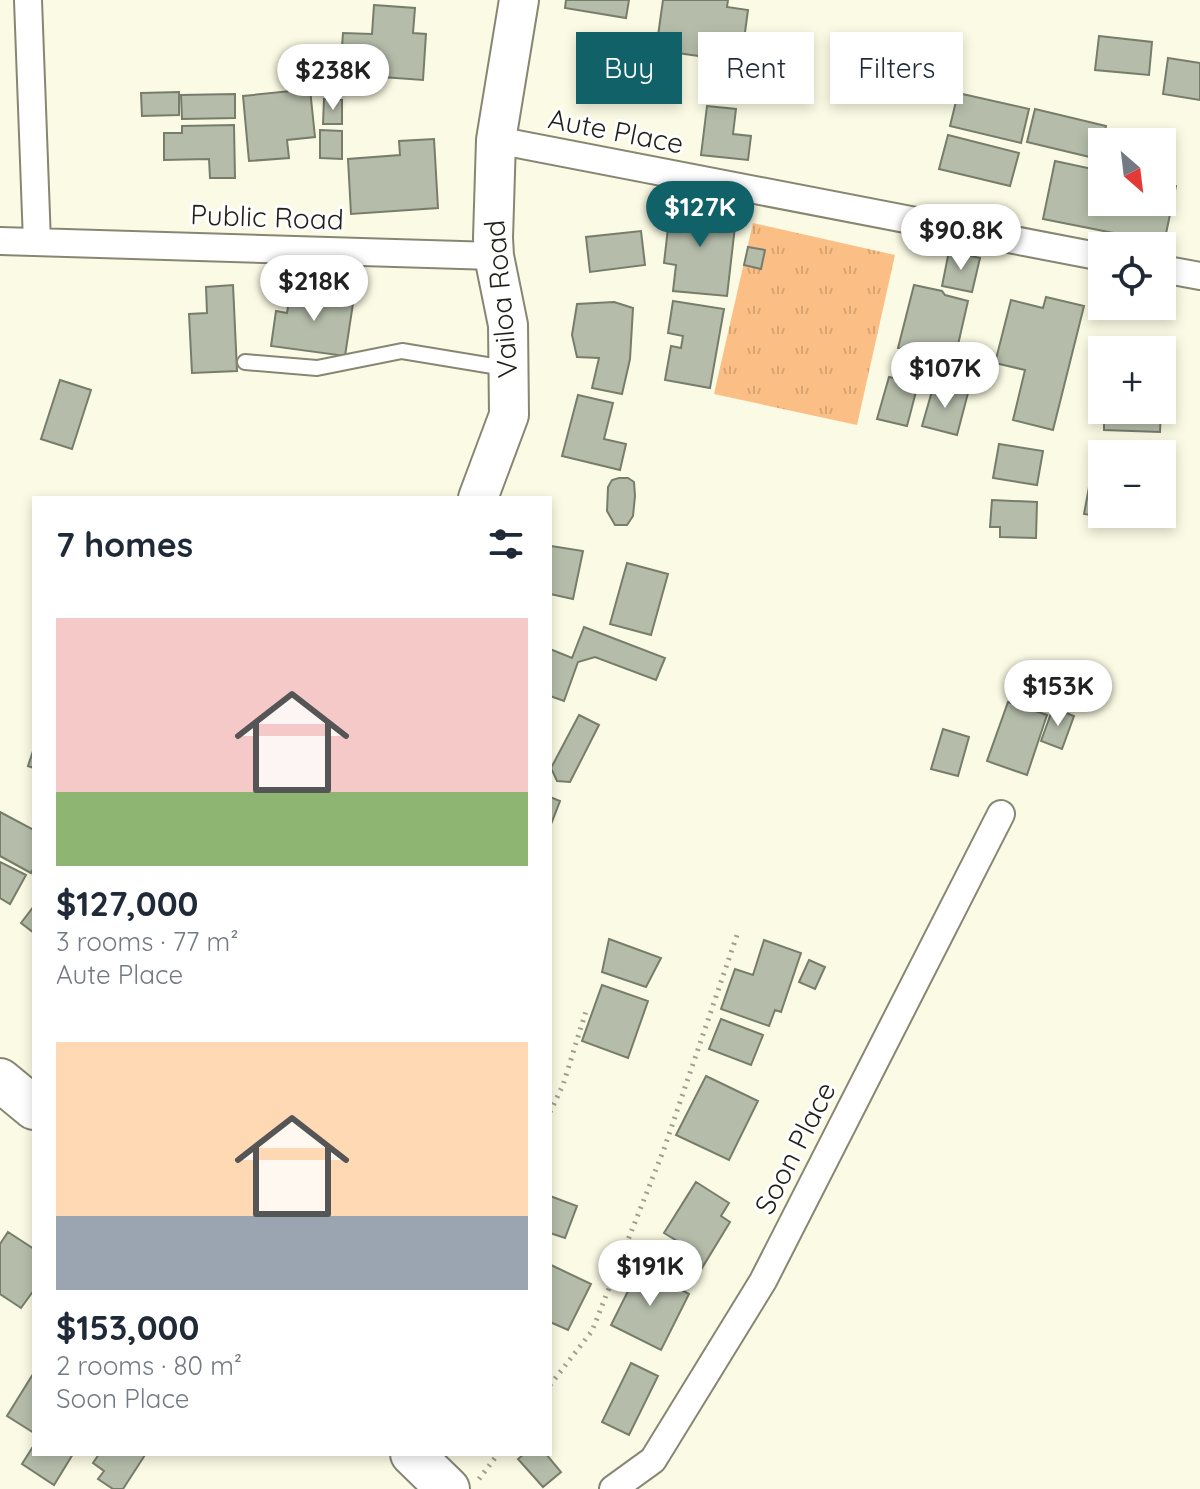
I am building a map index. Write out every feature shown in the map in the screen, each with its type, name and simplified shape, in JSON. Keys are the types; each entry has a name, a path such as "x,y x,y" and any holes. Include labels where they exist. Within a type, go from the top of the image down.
{"main road":[{"name":"Vailoa Road","path":"479,496 509,415 508,325 494,256 496,140 519,0"},
{"path":"0,1080 32,1106"},
{"path":"414,1456 448,1489"}],"street":[{"path":"28,0 37,242"},
{"name":"Aute Place","path":"496,140 1088,254"},
{"name":"Public Road","path":"0,241 494,256"},
{"path":"1176,272 1200,276"},
{"name":"Soon Place","path":"613,1489 653,1460 763,1281 1001,814"}],"lane":[{"path":"245,362 317,368 402,351 509,368"}],"path":[{"path":"552,1382 592,1331 664,1149 737,935"},
{"path":"552,1108 563,1085 586,1011"},
{"path":"471,1489 496,1456"}],"green space":[{"path":"753,223 895,255 857,425 714,394"}],"building":[{"path":"566,0 629,0 626,18 565,8"},
{"path":"663,0 728,0 727,7 748,10 745,32 698,32 698,56 682,54 682,32 659,32"},
{"path":"374,5 415,8 413,33 426,34 423,80 340,74 343,33 372,34"},
{"path":"1099,36 1152,42 1149,75 1095,70"},
{"path":"1168,58 1200,63 1200,100 1163,94"},
{"path":"310,89 315,137 287,140 289,158 249,161 243,96"},
{"path":"179,92 179,115 142,116 141,93"},
{"path":"235,94 235,118 182,119 181,95"},
{"path":"963,94 1029,109 1021,143 950,126 955,104 963,104"},
{"path":"324,99 342,100 342,124 323,124"},
{"path":"707,106 736,109 733,134 751,136 748,160 701,155"},
{"path":"1035,109 1106,126 1088,128 1088,157 1027,142"},
{"path":"234,125 235,178 210,178 209,159 164,160 164,133 182,133 182,126"},
{"path":"320,130 342,131 342,159 320,158"},
{"path":"948,135 1019,153 1010,186 939,169"},
{"path":"434,139 438,208 351,214 348,159 400,155 399,141"},
{"path":"1055,161 1088,168 1088,216 1170,216 1166,232 1109,232 1043,219"},
{"path":"671,202 698,205 696,223 711,225 713,207 737,209 727,296 673,291 676,265 664,263"},
{"path":"641,231 645,265 590,272 586,237"},
{"path":"748,247 765,250 761,269 744,265"},
{"path":"949,251 980,258 972,292 942,286"},
{"path":"233,285 237,371 192,373 189,314 207,313 206,287"},
{"path":"914,285 968,301 952,371 913,362 907,350 898,348"},
{"path":"291,288 354,297 345,356 271,346 276,311 287,313"},
{"path":"1046,297 1084,306 1053,430 1013,420 1025,370 995,363 1011,300 1043,308"},
{"path":"673,301 724,309 710,388 665,380 671,346 681,348 683,336 668,333"},
{"path":"614,302 633,308 630,359 622,394 592,388 599,358 577,357 572,335 577,304"},
{"path":"889,377 918,384 907,426 877,419"},
{"path":"60,380 91,390 72,449 41,439"},
{"path":"934,384 968,393 957,435 922,426"},
{"path":"578,395 613,403 604,439 626,444 620,470 562,456"},
{"path":"1104,424 1160,424 1160,432 1104,430"},
{"path":"999,444 1043,451 1037,485 993,478"},
{"path":"619,478 634,482 633,516 627,525 615,525 607,511 608,487 612,480"},
{"path":"1088,492 1088,515 1084,514"},
{"path":"992,500 1037,502 1036,538 1000,537 1000,527 990,527"},
{"path":"552,546 583,551 573,599 552,594"},
{"path":"627,563 668,574 651,635 610,624"},
{"path":"584,627 665,658 656,680 595,657 578,662 564,701 552,697 552,650 572,658"},
{"path":"1008,702 1047,715 1027,775 987,761"},
{"path":"1053,708 1074,716 1062,749 1041,741"},
{"path":"579,715 599,725 570,782 557,781 552,766"},
{"path":"943,729 969,737 958,776 931,769"},
{"path":"552,798 560,801 552,822"},
{"path":"0,812 32,829 31,873 0,856"},
{"path":"0,862 26,875 10,904 0,898"},
{"path":"32,909 32,931 21,923"},
{"path":"609,939 661,958 646,987 602,972"},
{"path":"764,940 801,953 781,1012 775,1010 769,1026 721,1009 735,969 753,975"},
{"path":"809,960 825,967 815,989 799,982"},
{"path":"602,985 648,1001 628,1058 582,1041"},
{"path":"721,1019 763,1035 751,1065 709,1049"},
{"path":"706,1076 758,1101 729,1160 676,1135"},
{"path":"696,1182 729,1203 721,1216 730,1222 702,1268 687,1258 692,1250 664,1233"},
{"path":"552,1197 577,1206 565,1238 552,1234"},
{"path":"8,1232 32,1248 32,1293 21,1308 0,1294 0,1244"},
{"path":"552,1265 591,1284 568,1330 552,1323"},
{"path":"640,1267 651,1272 653,1267 670,1276 667,1282 689,1294 661,1350 611,1325"},
{"path":"631,1363 658,1376 629,1435 602,1422"},
{"path":"32,1376 32,1432 7,1416"},
{"path":"32,1448 32,1456 72,1456 54,1485 22,1464"},
{"path":"98,1456 144,1456 123,1489 113,1489 98,1479 104,1471 93,1463"},
{"path":"522,1456 548,1456 561,1472 543,1487 518,1459"}]}
